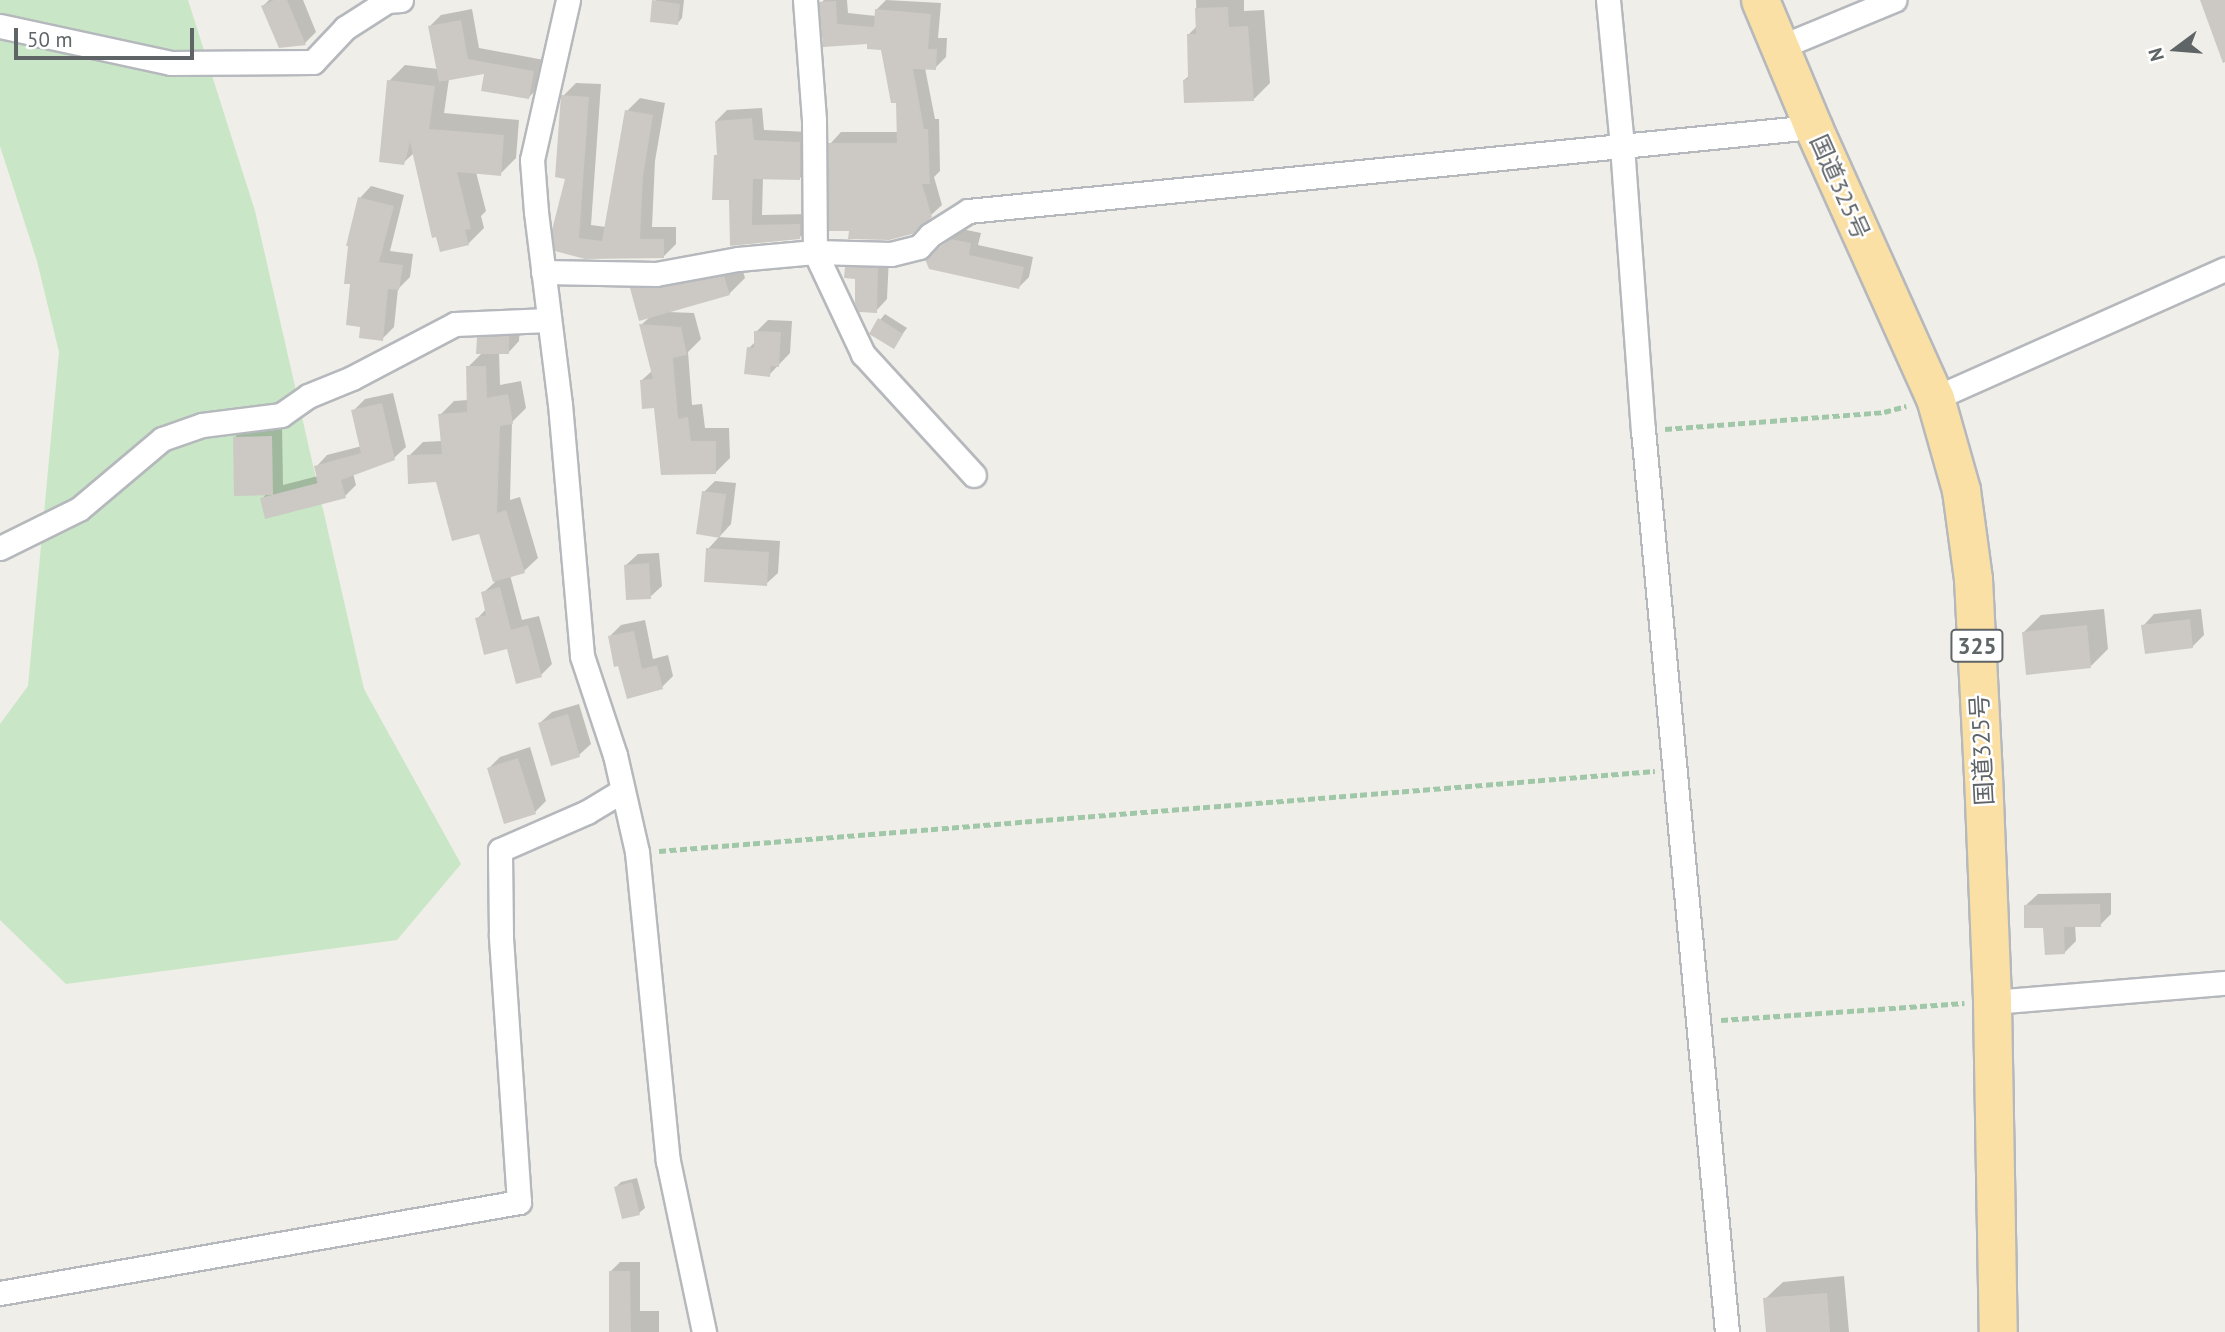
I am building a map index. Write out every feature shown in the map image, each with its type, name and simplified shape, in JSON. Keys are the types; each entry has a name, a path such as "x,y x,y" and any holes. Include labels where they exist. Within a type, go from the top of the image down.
{"highway":[{"name":"国道325号","path":"1760,0 1813,127 1935,398 1961,490 1973,579 1993,1002 1998,1332"}],"street":[{"path":"0,26 171,63 313,62 345,28 387,1 401,0"},
{"path":"568,0 532,160 548,320 561,404 582,656 615,755 637,852 668,1161 704,1332"},
{"path":"805,0 814,110 815,252 863,354 974,475"},
{"path":"1608,0 1622,146 1643,430 1727,1332"},
{"path":"1778,47 1894,0"},
{"path":"543,272 656,274 738,259 815,252 891,254 919,247 930,235 968,211 1813,127"},
{"path":"1935,398 2225,269"},
{"path":"0,548 79,509 162,439 202,425 281,415 309,396 352,378 455,324 548,320"},
{"path":"0,1293 519,1202 501,935 500,850 587,812 622,791"},
{"path":"1993,1002 2225,983"}],"path":[{"path":"1643,430 1884,412 1935,398"},
{"path":"637,852 1676,770"},
{"path":"1699,1021 1993,1002"}],"green space":[{"path":"0,0 188,0 255,211 364,689 461,864 397,940 66,984 0,920 0,724 28,686 59,352 37,261 0,146"}],"building":[{"path":"274,0 287,0 306,45 279,48 261,6"},
{"path":"652,0 680,4 678,25 650,22"},
{"path":"2200,0 2225,0 2223,63"},
{"path":"836,1 837,24 874,27 875,9 931,14 928,49 937,49 936,70 913,69 924,129 928,129 930,184 922,184 932,217 912,234 889,240 848,239 849,231 829,231 828,143 897,143 896,103 891,103 881,50 867,49 867,44 823,47 819,2"},
{"path":"1228,7 1229,27 1248,26 1254,101 1184,103 1183,80 1188,79 1187,34 1196,34 1195,8"},
{"path":"461,20 468,59 534,71 529,99 481,91 484,74 439,82 428,26"},
{"path":"387,80 435,86 429,129 504,135 501,176 457,172 471,229 465,230 469,245 440,252 436,237 432,238 410,142 404,165 379,162"},
{"path":"561,95 589,97 579,238 602,241 625,110 653,115 643,176 640,239 664,239 664,258 585,259 555,251 552,230 565,179 555,177"},
{"path":"752,118 754,140 800,142 800,180 753,179 752,225 800,224 800,239 730,246 729,200 712,200 714,155 717,155 715,121"},
{"path":"358,197 394,206 379,262 403,265 399,290 388,289 383,341 359,338 360,327 346,325 350,284 344,284 346,246"},
{"path":"950,239 971,243 969,255 1024,267 1019,289 929,269 925,259"},
{"path":"845,267 878,268 877,313 859,312 855,303 855,279 844,278"},
{"path":"724,276 730,295 639,321 630,288 658,288"},
{"path":"878,318 903,334 894,349 869,334"},
{"path":"639,324 681,327 687,355 673,358 678,419 688,417 691,441 716,441 716,474 661,475 654,408 642,409 640,380 653,379"},
{"path":"754,331 781,332 779,367 771,366 770,377 744,374 747,347 754,348"},
{"path":"509,336 509,354 476,354 477,337"},
{"path":"466,366 486,366 487,398 508,394 513,424 500,426 497,513 506,510 525,573 493,582 479,534 452,541 436,482 408,484 407,455 442,454 438,414 467,412"},
{"path":"382,403 395,460 341,480 346,498 265,519 260,498 318,483 314,466 361,453 351,410"},
{"path":"272,436 273,495 234,496 233,437"},
{"path":"702,491 726,494 720,538 696,534"},
{"path":"706,548 769,552 767,586 704,582"},
{"path":"649,563 651,599 626,600 624,565"},
{"path":"500,587 511,630 528,625 542,677 516,684 507,649 484,655 475,618 486,615 481,592"},
{"path":"2190,619 2193,648 2145,654 2141,625"},
{"path":"2087,625 2091,668 2026,675 2022,632"},
{"path":"634,631 642,669 657,665 663,689 627,699 618,666 614,667 608,636"},
{"path":"568,714 580,757 551,766 538,723"},
{"path":"518,758 536,814 504,824 487,768"},
{"path":"2100,904 2101,927 2064,927 2065,954 2045,955 2043,928 2024,928 2024,905"},
{"path":"632,1182 640,1215 622,1219 614,1187"},
{"path":"609,1271 630,1271 631,1332 609,1332"},
{"path":"1827,1293 1830,1332 1766,1332 1763,1298"}]}
